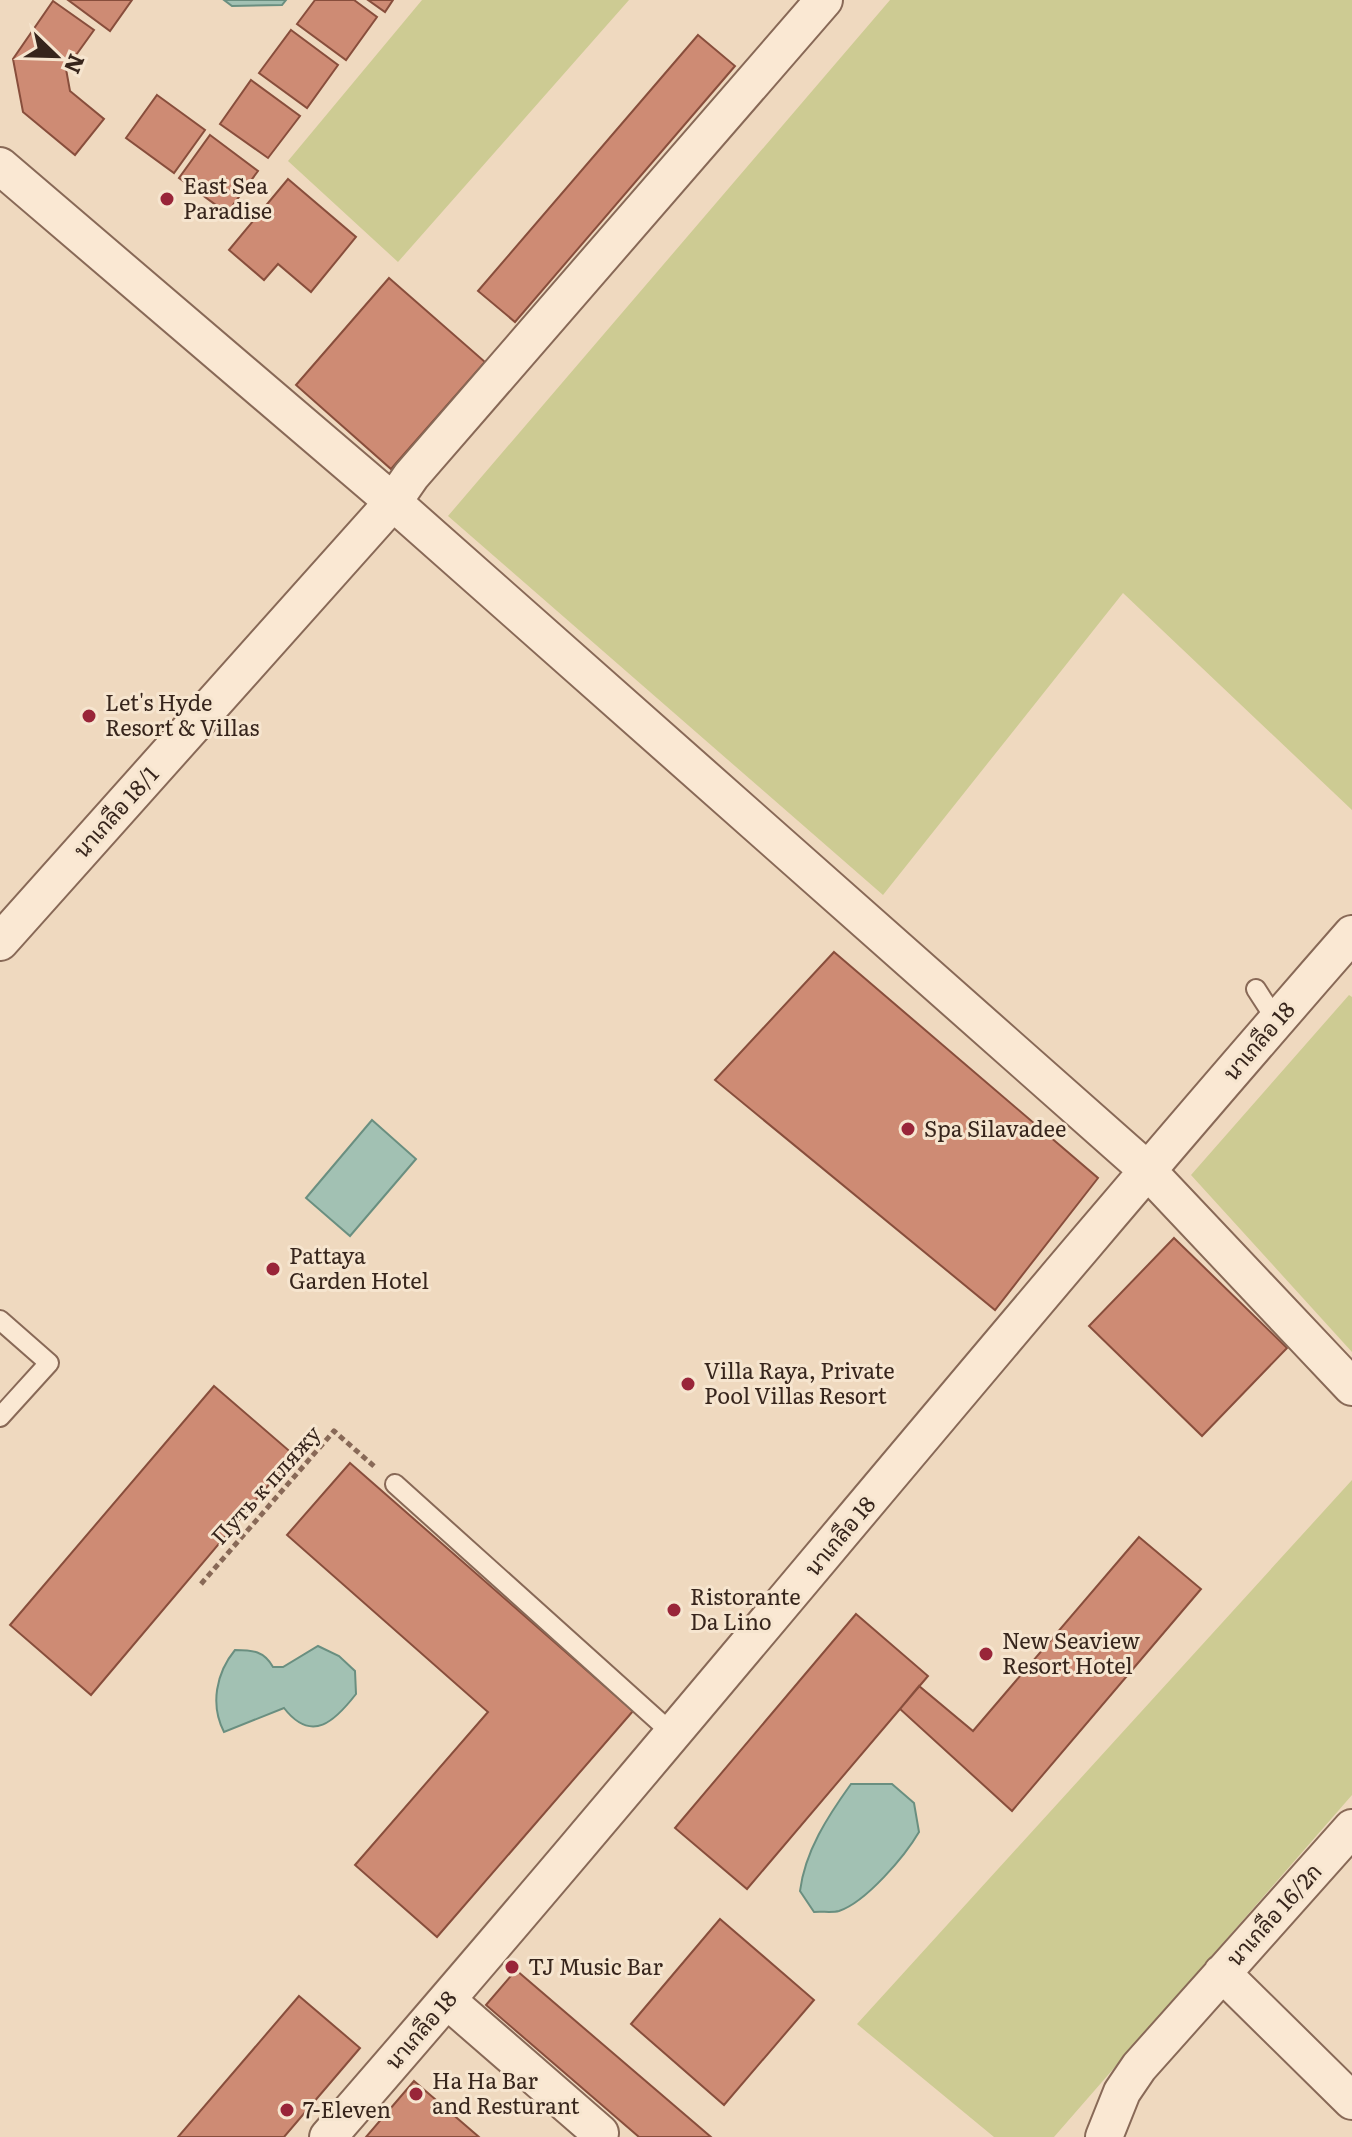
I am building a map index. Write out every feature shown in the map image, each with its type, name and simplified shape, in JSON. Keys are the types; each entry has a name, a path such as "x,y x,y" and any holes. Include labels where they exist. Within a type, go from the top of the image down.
{"street":[{"name":"นาเกลือ 18/1","path":"0,942 393,502 411,476 824,0"},
{"path":"0,166 393,502 1146,1169 1352,1387"},
{"name":"นาเกลือ 18","path":"333,2135 674,1735 1146,1169 1352,934"},
{"name":"นาเกลือ 16/2ก","path":"1352,1828 1222,1973 1352,2101"},
{"path":"1104,2137 1122,2092 1139,2067 1222,1973"},
{"path":"447,2000 600,2133"}],"lane":[{"path":"1256,989 1276,1020"},
{"path":"0,1320 49,1363 0,1417"},
{"path":"395,1484 674,1735"}],"path":[{"name":"Путь к пляжу","path":"201,1584 334,1431 395,1484"}],"shaded area":[{"path":"224,0 286,0 282,5 232,6"},
{"path":"422,0 629,0 398,262 288,161"},
{"path":"890,0 1352,0 1352,810 1123,593 883,895 448,516"},
{"path":"1349,995 1352,997 1352,1352 1191,1175"},
{"path":"372,1120 416,1159 350,1236 306,1198"},
{"path":"1352,1480 1352,1795 1054,2137 994,2137 857,2024"},
{"path":"318,1646 339,1656 355,1671 356,1694 340,1713 323,1725 314,1727 294,1719 284,1708 224,1732 217,1711 217,1690 223,1669 235,1650 257,1652 273,1667 283,1667"},
{"path":"851,1784 892,1784 914,1803 919,1832 895,1865 861,1898 839,1911 814,1912 800,1891 807,1862 819,1834"}],"building":[{"path":"68,0 132,0 110,31"},
{"path":"315,0 354,0 377,17 346,60 297,24"},
{"path":"368,0 393,0 385,12"},
{"path":"53,1 94,30 66,69 70,91 104,119 75,155 23,112 13,59"},
{"path":"291,30 338,65 307,108 259,73"},
{"path":"698,35 735,66 515,322 478,291"},
{"path":"251,80 300,116 268,158 220,124"},
{"path":"157,95 205,130 174,173 126,138"},
{"path":"210,135 258,171 227,213 179,178"},
{"path":"288,179 356,237 311,292 278,264 264,280 229,250"},
{"path":"389,278 485,362 391,469 296,385"},
{"name":"Spa Silavadee","path":"834,952 1098,1178 995,1310 715,1080"},
{"path":"1174,1238 1287,1348 1202,1436 1089,1326"},
{"path":"214,1386 294,1455 91,1695 10,1625"},
{"path":"350,1463 633,1711 437,1937 355,1865 488,1712 287,1535"},
{"path":"1139,1537 1201,1589 1012,1811 900,1709 919,1686 973,1731"},
{"path":"856,1614 928,1676 747,1889 675,1828"},
{"path":"720,1919 814,2000 724,2105 631,2024"},
{"path":"516,1970 711,2137 639,2137 486,2005"},
{"path":"299,1996 360,2048 284,2137 178,2137"},
{"path":"414,2081 479,2137 366,2137"}],"place":[{"name":"East Sea Paradise","path":"167,199"},
{"name":"Let's Hyde Resort & Villas","path":"89,716"},
{"name":"Spa Silavadee","path":"908,1129"},
{"name":"Pattaya Garden Hotel","path":"273,1269"},
{"name":"Villa Raya, Private Pool Villas Resort","path":"688,1384"},
{"name":"Ristorante Da Lino","path":"674,1610"},
{"name":"New Seaview Resort Hotel","path":"986,1654"},
{"name":"TJ Music Bar","path":"512,1967"},
{"name":"Ha Ha Bar and Resturant","path":"416,2094"},
{"name":"7-Eleven","path":"287,2110"}]}
